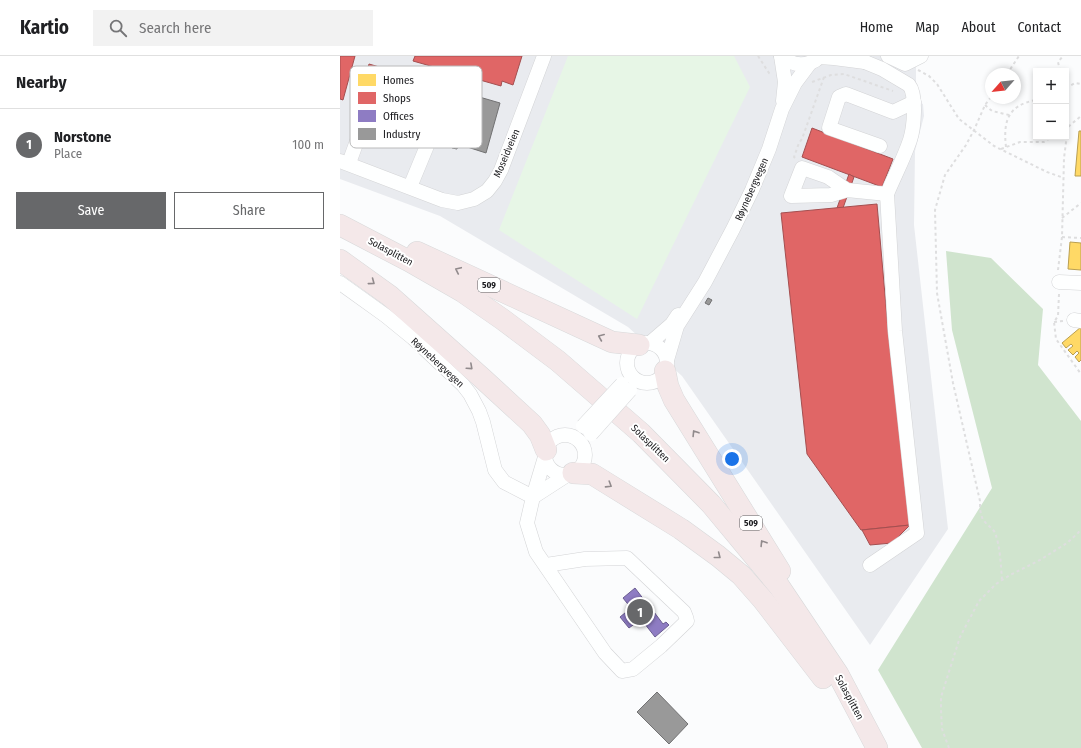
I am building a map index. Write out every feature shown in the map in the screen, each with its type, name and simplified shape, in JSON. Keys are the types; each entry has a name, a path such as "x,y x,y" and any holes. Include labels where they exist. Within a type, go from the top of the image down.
{"highway":[{"name":"509","path":"340,220 359,226 427,256 612,342 644,344"},
{"name":"Solasplitten","path":"340,225 409,260 464,292 502,319 553,357 630,423 682,473 711,504 779,586 831,676 877,748"},
{"name":"Solasplitten","path":"340,241 402,272 494,328 550,370 610,421 673,481 727,542 768,594 806,649 831,676 863,748"},
{"path":"340,260 390,296 532,424 540,435 546,454"},
{"name":"509","path":"666,365 668,386 674,400 806,613 831,676"},
{"name":"509","path":"570,474 592,474 681,529 718,556 741,576 831,676"}],"street":[{"name":"Moseidveien","path":"344,162 442,200 458,203 474,199 487,191 501,170 544,56"},
{"name":"Røynebergvegen","path":"781,56 794,64 802,64 816,59"},
{"name":"Røynebergvegen","path":"781,56 785,82 782,109"},
{"path":"816,59 834,58 886,60 905,64 921,56"},
{"name":"Røynebergvegen","path":"666,365 677,326 705,282 752,190 769,149 782,109 795,83 816,59"},
{"path":"870,565 917,533 896,331 887,194 910,139 914,114 914,102 912,88 886,60"},
{"path":"880,146 829,128 839,97 846,94 893,112 914,102"},
{"path":"344,162 350,148"},
{"path":"410,187 426,148"},
{"path":"846,190 828,177 802,168 791,196 831,195 846,190 887,194"},
{"name":"Røynebergvegen","path":"627,382 629,354 635,347 644,344 672,324 699,281 713,266"},
{"path":"1059,282 1081,283"},
{"name":"Røynebergvegen","path":"340,283 413,338 463,385 470,394 479,411 495,470 504,482 533,497"},
{"path":"533,497 580,469 586,456 585,448 587,430 627,382 635,386 643,382 656,381 660,378 666,365 665,354 661,348 656,345 644,344"},
{"path":"569,435 576,431 587,430"},
{"path":"546,565 585,560 627,558 684,612 686,622 633,669 622,671 605,653 536,552 527,523 549,443 554,438 561,435 569,435 576,437 585,448"},
{"path":"546,454 548,465 553,471 559,474 570,474"}],"path":[{"path":"758,56 769,72 774,76"},
{"path":"1011,68 1019,56"},
{"path":"1059,68 1058,62 1063,56"},
{"path":"905,64 929,76 937,84 959,119 994,146 1047,172 1064,178"},
{"path":"802,168 794,157 824,77"},
{"path":"1069,85 1075,83 1081,84"},
{"path":"1006,147 1004,133 1009,115 1013,109 1033,101"},
{"path":"1002,580 998,543 995,533 984,522 981,516 980,501 953,383 938,293 935,210 945,175 966,145 985,105 992,111 1009,115"},
{"path":"1069,126 1081,116"},
{"path":"1001,149 1020,142 1044,142 1047,140"},
{"path":"1066,140 1062,237 1058,273 1058,316 1054,322 1056,339 1081,374"},
{"path":"1062,218 1081,203"},
{"path":"1062,237 1081,238"},
{"path":"949,748 942,729 941,697 960,637 978,601 996,584 1040,560 1067,543 1081,529"}],"shaded area":[{"path":"340,56 916,56 916,101 923,104 924,116 915,151 914,225 948,529 870,645 682,376 628,327 440,216 340,179"}],"green space":[{"path":"568,56 734,56 750,87 637,319 499,230"},
{"path":"946,251 991,258 1043,309 1038,365 1081,421 1081,748 922,748 878,670 992,488 952,330"}],"building: Homes":[{"path":"1079,131 1081,131 1081,176 1075,176"},
{"path":"1070,242 1081,243 1081,270 1068,269"},
{"path":"1081,327 1081,360 1079,362 1075,357 1079,353 1077,351 1073,355 1068,350 1073,346 1071,344 1066,348 1062,343"}],"building: Shops":[{"path":"340,56 355,56 352,66 350,66 350,74 343,100 340,99"},
{"path":"415,56 522,56 513,85 502,81 501,86 482,81 482,66 431,66 413,61"},
{"path":"812,128 893,159 882,187 802,157"},
{"path":"849,174 854,177 843,208 837,208"},
{"path":"877,204 888,329 910,525 861,530 807,454 781,213"},
{"path":"910,525 892,543 870,545 862,530"}],"building: Offices":[{"path":"635,588 648,605 651,603 653,606 651,608 663,624 666,622 669,625 655,637 641,619 629,628 620,617 631,608 623,598"}],"building: Industry":[{"path":"482,98 500,103 486,153 470,148 482,148"},
{"path":"708,298 712,300 709,305 705,303"},
{"path":"657,692 688,724 669,744 637,712"}],"place":[{"name":"Norstone","path":"640,612"}]}
